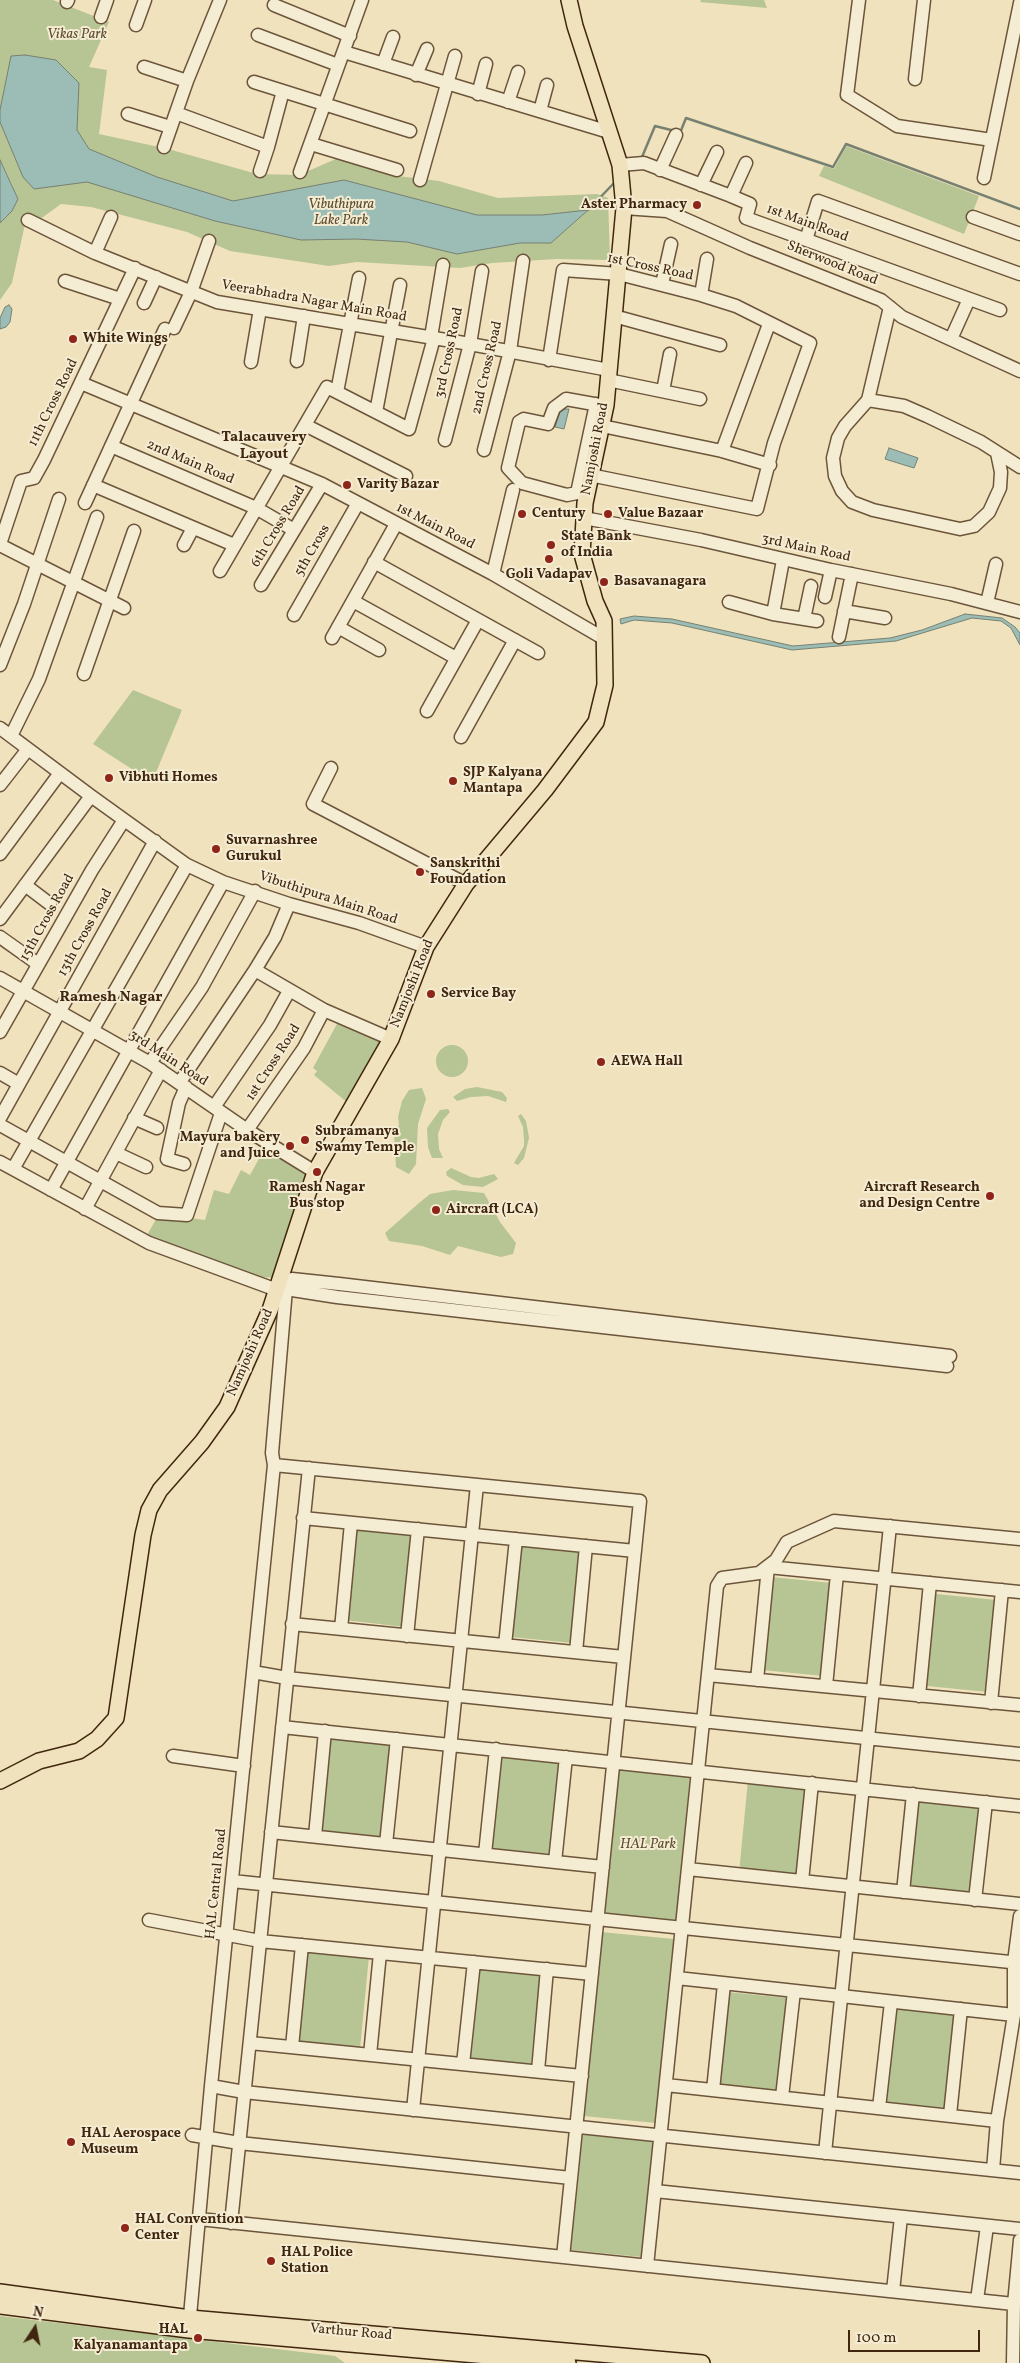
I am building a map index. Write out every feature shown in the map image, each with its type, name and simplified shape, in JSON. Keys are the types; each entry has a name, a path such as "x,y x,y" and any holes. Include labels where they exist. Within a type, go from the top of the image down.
{"main road":[{"name":"Namjoshi Road","path":"0,1781 39,1761 79,1751 97,1739 116,1718 143,1535 149,1510 160,1490 202,1442 228,1407 281,1288 315,1172 391,1040 426,947 466,884 545,790 596,722 605,685 604,621 594,601 582,554 584,518 582,494 590,475 602,426 600,405 608,375 624,208 620,165 575,26 570,0"},
{"name":"Varthur Road","path":"0,2292 190,2324 702,2363"},
{"name":"Varthur Road","path":"0,2306 568,2363"}],"street":[{"path":"101,17 108,0"},
{"path":"136,25 145,0"},
{"path":"164,147 187,81 220,0"},
{"path":"300,172 362,0"},
{"path":"859,0 847,95 896,126 992,140"},
{"path":"915,78 924,0"},
{"path":"984,178 1020,3 1010,0"},
{"path":"274,5 350,36"},
{"path":"258,35 338,64"},
{"path":"383,64 393,37"},
{"path":"416,75 427,49"},
{"path":"344,52 447,85 609,132"},
{"path":"420,180 455,56"},
{"path":"478,94 486,64"},
{"path":"144,67 187,81"},
{"path":"508,102 518,72"},
{"path":"254,82 410,131"},
{"path":"540,111 547,85"},
{"path":"260,171 283,91"},
{"path":"176,113 268,147"},
{"path":"128,114 170,128"},
{"path":"660,170 676,135"},
{"path":"311,144 397,170"},
{"path":"701,185 717,152"},
{"name":"1st Main Road","path":"620,165 644,163 731,196 750,204 746,218 1000,310"},
{"path":"731,196 746,163"},
{"path":"806,240 818,201 1020,274"},
{"name":"Sherwood Road","path":"624,208 667,211 750,248 881,300 902,317 1020,371"},
{"path":"95,253 111,217"},
{"path":"973,217 1020,234"},
{"name":"Veerabhadra Nagar Main Road","path":"28,220 95,253 216,302 510,351 700,399"},
{"path":"85,503 131,403 191,292 209,241"},
{"path":"662,284 671,244"},
{"path":"701,295 707,259"},
{"name":"2nd Cross Road","path":"484,450 510,351 523,261"},
{"path":"220,571 327,387 410,429 432,338 443,265"},
{"name":"11th Cross Road","path":"0,545 20,481 34,478 44,460 135,268"},
{"name":"1st Cross Road","path":"549,360 563,270 619,274 662,284 736,306 810,344 774,443 770,465"},
{"name":"3rd Cross Road","path":"445,440 470,344 482,271"},
{"path":"144,303 156,277"},
{"path":"337,392 359,278"},
{"path":"66,281 120,299"},
{"path":"376,412 400,285"},
{"path":"951,339 969,299"},
{"path":"871,400 890,307"},
{"path":"252,362 260,309"},
{"path":"298,361 304,316"},
{"path":"614,316 720,345"},
{"path":"902,317 894,325 871,400 845,426 838,438 833,458 835,476 842,491 852,502 862,507 915,521 960,529 974,526 989,512 1000,488 1001,472 997,453"},
{"path":"722,451 769,324"},
{"path":"663,391 670,354"},
{"name":"1st Main Road","path":"81,383 322,484 493,574 603,638"},
{"path":"566,399 600,405 582,494 567,495 522,483 508,468 519,422 524,419 548,424 554,408 566,399"},
{"path":"871,400 904,406 959,430 1020,467"},
{"path":"305,425 406,476"},
{"path":"590,475 758,509 770,465 722,451 602,426"},
{"name":"2nd Main Road","path":"111,446 256,508 294,530"},
{"name":"6th Cross Road","path":"262,585 322,484"},
{"path":"93,485 234,545"},
{"path":"493,574 513,490"},
{"path":"0,665 59,499"},
{"name":"5th Cross","path":"294,614 358,504"},
{"path":"11,736 39,679 97,517"},
{"name":"3rd Main Road","path":"584,518 701,540 784,560 987,603 1020,612"},
{"path":"379,650 335,633 396,524"},
{"path":"184,545 193,528"},
{"path":"84,674 134,531"},
{"path":"0,545 124,608"},
{"path":"773,614 784,560"},
{"path":"374,562 538,653"},
{"path":"987,603 996,564"},
{"path":"825,597 831,570"},
{"path":"839,637 852,574"},
{"path":"804,619 811,586"},
{"path":"353,601 456,658"},
{"path":"729,602 773,614 818,621"},
{"path":"844,611 885,618"},
{"path":"427,711 478,620"},
{"path":"461,737 515,640"},
{"name":"Vibuthipura Main Road","path":"0,728 90,796 187,865 223,882 255,891 289,904 359,923 426,947"},
{"path":"0,785 28,749"},
{"path":"330,768 313,804 466,884"},
{"path":"0,854 60,773"},
{"path":"2,913 25,885 90,796"},
{"name":"15th Cross Road","path":"2,1023 23,992 92,870 124,820"},
{"name":"13th Cross Road","path":"0,1118 155,841"},
{"path":"13,1169 187,865"},
{"path":"51,1190 223,882"},
{"path":"25,885 50,904"},
{"path":"150,1062 202,987 255,891"},
{"path":"184,1164 167,1158 183,1084 275,937 289,904"},
{"path":"0,937 38,964"},
{"path":"255,970 324,1010 391,1040"},
{"name":"3rd Main Road","path":"0,978 150,1062 247,1130 315,1172"},
{"path":"0,1124 158,1213 187,1216 218,1110 289,991"},
{"name":"1st Cross Road","path":"247,1130 304,1048 324,1010"},
{"path":"85,1209 161,1070"},
{"path":"0,1073 18,1084"},
{"path":"134,1118 157,1128"},
{"path":"116,1153 146,1167"},
{"path":"0,1162 166,1252 281,1288 292,1279 311,1281 948,1361"},
{"name":"HAL Central Road","path":"190,2324 198,2219 273,1459 281,1288"},
{"path":"273,1459 308,1468 640,1501 563,2257"},
{"path":"231,2223 308,1468"},
{"path":"413,2110 477,1485"},
{"path":"303,1518 635,1551"},
{"path":"647,2266 717,1586 722,1578 759,1573 768,1567 787,1542 816,1527 834,1521 1020,1539"},
{"path":"341,1629 351,1523"},
{"path":"825,2153 890,1526"},
{"path":"407,1636 418,1530"},
{"path":"505,1646 516,1539"},
{"path":"576,1652 586,1546"},
{"path":"768,1567 1020,1592"},
{"path":"757,1680 768,1567"},
{"path":"826,1686 837,1574"},
{"path":"919,1696 930,1583"},
{"path":"991,1703 1002,1590"},
{"path":"292,1624 624,1657"},
{"path":"253,1672 287,1678 1020,1754"},
{"path":"708,1675 1020,1705"},
{"path":"282,1727 1020,1806"},
{"path":"314,1836 326,1731"},
{"path":"386,1844 397,1739"},
{"path":"485,1854 496,1749"},
{"path":"173,1756 244,1766"},
{"path":"555,1862 566,1757"},
{"path":"802,1881 812,1783"},
{"path":"903,1892 913,1794"},
{"path":"976,1900 986,1802"},
{"path":"271,1832 603,1867"},
{"path":"688,1868 1020,1904"},
{"path":"232,1881 1017,1963"},
{"path":"993,2170 997,2120 1014,2015 1020,1916"},
{"path":"149,1920 260,1941 592,1974"},
{"path":"292,2047 302,1945"},
{"path":"370,2055 380,1953"},
{"path":"464,2064 474,1962"},
{"path":"538,2071 547,1970"},
{"path":"676,1978 1014,2015"},
{"path":"713,2090 724,1984"},
{"path":"782,2097 794,1991"},
{"path":"879,2108 891,2002"},
{"path":"950,2116 962,2009"},
{"path":"250,2043 582,2076"},
{"path":"666,2085 997,2120"},
{"path":"211,2086 244,2092 1020,2173"},
{"path":"192,2135 239,2143 571,2178"},
{"path":"655,2192 1020,2229"},
{"path":"893,2291 901,2217"},
{"path":"198,2219 1014,2304"},
{"path":"977,2300 986,2226"},
{"path":"1013,2363 1014,2304 1020,2240"}],"green space":[{"name":"Vibuthipura Lake Park","path":"0,0 53,0 109,22 89,67 107,70 99,134 168,149 257,174 299,175 338,158 389,175 439,181 498,198 597,194 608,198 610,260 557,259 492,263 460,268 357,262 329,266 230,251 187,232 91,207 61,204 39,220 25,224 12,283 0,300 0,223 12,211 13,187 0,160"},
{"path":"701,0 764,0 767,8 700,2"},
{"path":"846,146 979,196 964,234 819,176 824,166 834,169"},
{"path":"133,690 182,710 152,782 93,744"},
{"path":"338,1022 385,1041 349,1104 314,1075 317,1071 313,1068"},
{"path":"452,1045 464,1049 468,1061 464,1073 452,1077 440,1073 436,1061 440,1049"},
{"path":"477,1087 502,1092 507,1098 506,1102 488,1096 471,1097 457,1101 453,1097 465,1089"},
{"path":"422,1088 426,1099 418,1124 416,1164 409,1174 396,1167 394,1134 399,1125 398,1117 402,1101 409,1090"},
{"path":"448,1109 450,1112 443,1120 438,1134 439,1149 443,1158 432,1158 428,1147 427,1128 440,1110"},
{"path":"521,1114 526,1121 529,1138 524,1158 518,1165 514,1163 524,1146 523,1127 518,1116"},
{"path":"265,1148 309,1172 275,1277 256,1278 146,1237 159,1214 205,1220 214,1190 229,1194 241,1170 250,1175"},
{"path":"451,1168 471,1177 479,1178 494,1174 498,1179 483,1187 463,1185 447,1176 446,1172"},
{"path":"453,1190 484,1193 500,1222 516,1243 513,1254 501,1257 458,1246 450,1255 422,1246 389,1241 385,1233 430,1194"},
{"path":"354,1528 415,1534 405,1627 344,1620"},
{"path":"520,1544 581,1550 572,1643 511,1637"},
{"path":"771,1577 832,1583 823,1676 762,1670"},
{"path":"936,1594 997,1600 988,1692 927,1686"},
{"path":"330,1738 392,1744 382,1837 321,1831"},
{"path":"499,1755 561,1761 551,1854 490,1848"},
{"name":"HAL Park","path":"619,1769 690,1776 676,1920 605,1914"},
{"path":"748,1780 809,1787 800,1879 739,1873"},
{"path":"919,1796 980,1803 971,1895 910,1889"},
{"path":"601,1932 674,1939 656,2123 583,2116"},
{"path":"308,1950 369,1956 360,2049 299,2043"},
{"path":"479,1967 540,1973 531,2066 470,2060"},
{"path":"727,1992 788,1998 779,2091 718,2085"},
{"path":"895,2009 956,2015 947,2108 886,2102"},
{"path":"583,2133 653,2140 642,2257 571,2250"},
{"path":"0,2316 335,2356 345,2363 0,2363"}],"water":[{"path":"25,55 56,60 79,83 77,130 89,149 157,177 233,201 344,180 477,215 542,215 588,210 551,243 520,243 457,254 407,242 356,239 301,240 215,221 87,182 34,189 23,177 0,122 0,110 11,56"},
{"path":"0,160 18,199 12,211 0,223"},
{"path":"9,305 12,309 10,322 6,327 0,329 0,318 5,307"},
{"path":"569,409 564,429 555,427 560,412"},
{"path":"889,448 918,458 914,468 885,459"},
{"path":"965,614 1002,618 1020,633 1020,645 1011,628 1001,621 972,618 896,641 792,650 672,623 634,620 621,624 620,619 634,616 672,619 793,646 890,638 922,630"}],"waterway":[{"path":"680,133 686,118 833,167 846,144 1020,209"},
{"path":"642,157 655,126 675,131"},
{"path":"588,210 615,182"}],"place":[{"name":"Aster Pharmacy","path":"697,205"},
{"name":"White Wings","path":"73,339"},
{"name":"Varity Bazar","path":"347,485"},
{"name":"Century","path":"522,514"},
{"name":"Value Bazaar","path":"608,514"},
{"name":"State Bank of India","path":"551,545"},
{"name":"Goli Vadapav","path":"549,559"},
{"name":"Basavanagara","path":"604,582"},
{"name":"Vibhuti Homes","path":"109,778"},
{"name":"SJP Kalyana Mantapa","path":"453,781"},
{"name":"Suvarnashree Gurukul","path":"216,849"},
{"name":"Sanskrithi Foundation","path":"420,872"},
{"name":"Service Bay","path":"431,994"},
{"name":"AEWA Hall","path":"601,1062"},
{"name":"Subramanya Swamy Temple","path":"305,1140"},
{"name":"Mayura bakery and Juice","path":"290,1146"},
{"name":"Ramesh Nagar Bus stop","path":"317,1172"},
{"name":"Aircraft Research and Design Centre","path":"990,1196"},
{"name":"Aircraft (LCA)","path":"436,1210"},
{"name":"HAL Aerospace Museum","path":"71,2142"},
{"name":"HAL Convention Center","path":"125,2228"},
{"name":"HAL Police Station","path":"271,2261"},
{"name":"HAL Kalyanamantapa","path":"198,2338"}],"district":[{"name":"Talacauvery Layout","path":"264,446"},
{"name":"Ramesh Nagar","path":"111,998"}],"park label":[{"name":"Vikas Park","path":"77,35"}]}
